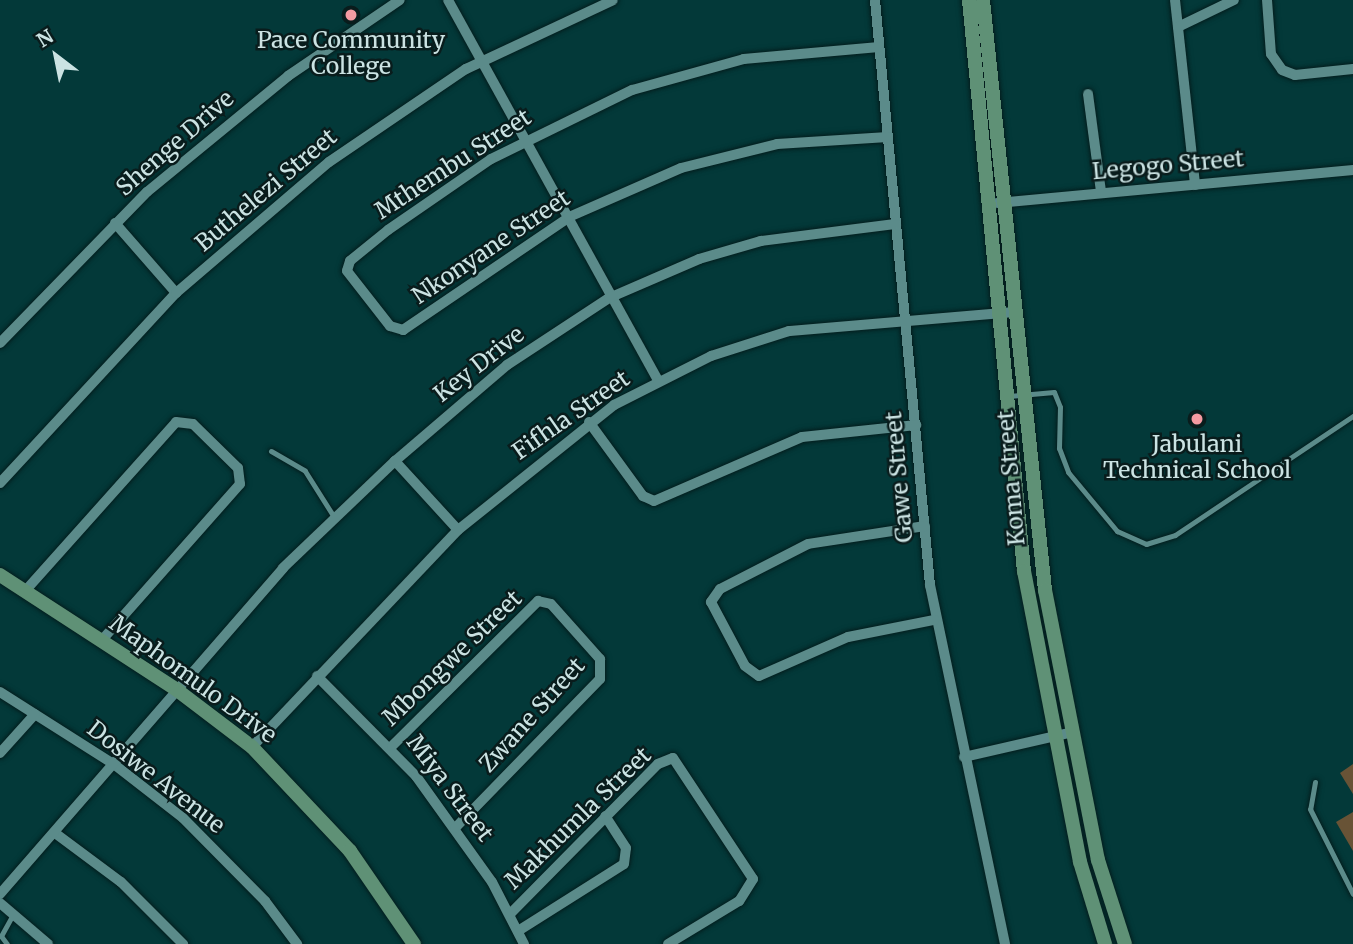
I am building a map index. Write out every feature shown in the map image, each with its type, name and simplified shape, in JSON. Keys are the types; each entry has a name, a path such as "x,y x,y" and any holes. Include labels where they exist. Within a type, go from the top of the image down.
{"main road":[{"name":"Koma Street","path":"969,0 995,203 1015,312 1043,574 1103,880 1125,944"},
{"name":"Koma Street","path":"983,0 999,312 1024,572 1080,862 1105,944"},
{"name":"Maphomulo Drive","path":"0,575 177,690 251,747 350,851 414,944"}],"street":[{"name":"Shenge Drive","path":"0,344 116,223 248,107 400,0"},
{"path":"448,0 569,217 609,298 658,381"},
{"name":"Buthelezi Street","path":"0,483 176,293 346,148 483,60 612,0"},
{"name":"Gawe Street","path":"875,0 934,620 1005,944"},
{"path":"1175,0 1195,185"},
{"path":"1178,27 1234,0"},
{"path":"1267,0 1271,54 1282,70 1295,75 1353,69"},
{"name":"Mthembu Street","path":"347,269 388,230 524,139 632,90 725,62 879,47"},
{"path":"1088,94 1101,192"},
{"name":"Nkonyane Street","path":"347,269 390,326 405,329 569,217 681,168 738,151 888,137"},
{"name":"Legogo Street","path":"995,203 1353,170"},
{"path":"116,223 176,293"},
{"name":"Key Drive","path":"0,894 115,765 177,690 334,517 507,365 609,298 699,259 761,241 896,224"},
{"name":"Fifhla Street","path":"251,747 458,530 589,422 658,381 740,344 789,331 906,319 1015,312"},
{"path":"26,590 176,422 186,420 236,466 240,484 102,640"},
{"path":"589,422 643,496 654,501 794,439 916,425"},
{"path":"395,461 458,530"},
{"path":"925,526 808,544 711,599 745,666 759,676 848,637 934,620"},
{"name":"Mbongwe Street","path":"392,746 541,600"},
{"name":"Zwane Street","path":"455,828 602,675 600,659 551,604 541,600"},
{"name":"Miya Street","path":"317,676 392,746 455,828 510,914 524,944"},
{"name":"Dosiwe Avenue","path":"0,692 115,765 222,856 298,944"},
{"path":"0,753 35,714"},
{"path":"964,757 1073,732"},
{"name":"Makhumla Street","path":"510,914 663,761 678,762 753,879 739,901 668,944"},
{"path":"518,931 624,864 626,848 606,816"},
{"path":"55,833 121,882 183,944"},
{"path":"0,902 48,944"}],"lane":[{"path":"1007,397 1025,391 1054,392 1060,407 1059,448 1068,472 1117,531 1146,544 1175,535 1353,416"},
{"path":"271,451 305,471 334,517"},
{"path":"1315,782 1310,809 1353,894"},
{"path":"7,944 1,936 13,914"}],"building":[{"path":"1353,764 1353,794 1340,773"},
{"path":"1353,812 1353,851 1336,822"}],"place":[{"name":"Pace Community College","path":"351,15"},
{"name":"Jabulani Technical School","path":"1197,419"}]}
